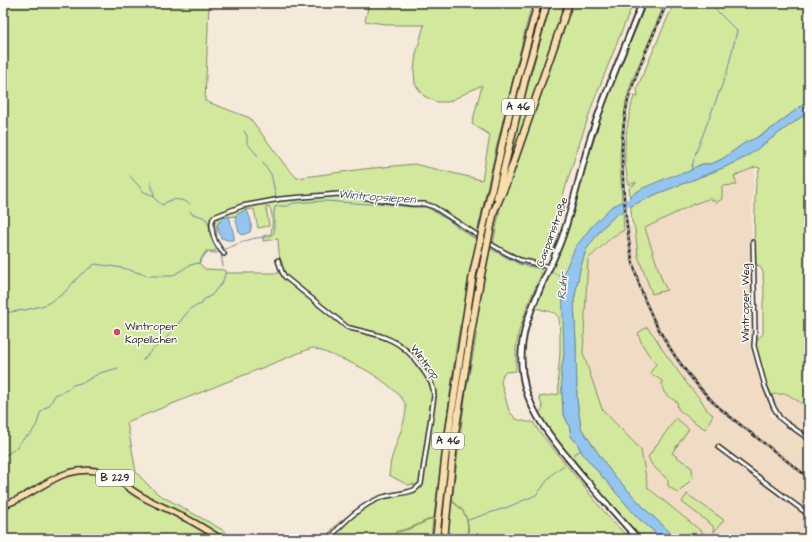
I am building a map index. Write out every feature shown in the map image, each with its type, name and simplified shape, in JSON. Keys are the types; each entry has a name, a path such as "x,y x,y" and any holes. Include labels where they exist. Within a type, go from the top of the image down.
{"highway":[{"name":"A 46","path":"436,539 446,451 473,274 516,84 538,3"},
{"name":"A 46","path":"444,539 455,433 480,280 505,161 547,3"},
{"path":"494,211 506,184 569,3"}],"main road":[{"name":"Casparistraße","path":"638,539 569,460 540,420 525,388 521,366 521,356 527,320 567,224 591,136 642,3"},
{"name":"B 229","path":"3,505 23,498 62,475 82,470 95,471 116,478 144,498 190,520 220,539"}],"street":[{"path":"224,254 213,238 212,220 214,217 242,206 280,199 338,194 430,205 506,254 520,260 550,267"},
{"name":"Wintroper Weg","path":"754,242 754,346 770,401 777,413 786,423 809,439"},
{"name":"Wintrop","path":"278,260 285,277 347,327 392,340 407,350 430,381 434,390 421,484 415,490 373,501 349,519 334,533 330,539"},
{"path":"718,447 809,515"}],"shaded area":[{"path":"755,167 751,215 753,269 751,276 754,331 753,333 749,334 764,390 772,410 769,415 802,438 809,441 809,539 711,539 648,488 641,450 602,409 583,353 588,259 612,237 632,225 635,228 638,256 651,293 667,290 663,283 645,228 694,204 711,198 712,201 722,186 737,185 734,176","holes":["655,337 662,349 707,410 713,415 705,429 678,409 677,402 662,390 662,381 650,373 656,364"]},
{"path":"787,394 809,408 809,437 782,418 770,395"}],"green space":[{"path":"3,3 209,3 205,101 250,118 285,165 297,178 414,164 482,180 490,135 472,124 482,85 448,102 437,102 424,96 415,84 414,71 416,54 424,25 391,25 365,21 369,3 532,3 498,140 477,233 493,244 502,199 571,3 633,3 593,103 543,260 541,275 528,304 519,331 516,348 516,371 506,372 503,374 501,382 509,411 516,419 533,422 610,519 630,539 466,539 469,529 466,518 462,510 452,500 465,397 477,332 466,326 460,325 434,517 412,527 395,532 410,529 433,518 431,539 325,539 341,521 348,516 349,518 340,529 372,503 383,498 420,488 418,484 414,488 414,484 408,485 389,475 391,459 406,412 404,402 388,385 367,371 356,365 313,348 127,422 136,472 148,485 158,494 221,529 235,539 224,539 218,535 216,539 3,539","holes":["266,207 269,207 272,216 271,234 263,236 263,241 278,239 279,254 286,276 349,327 394,339 411,351 432,381 430,383 407,351 392,342 348,329 284,278 280,273 225,273 225,270 205,269 199,263 206,251 216,251 217,225 222,218 235,216 245,210 254,209 258,228 269,226"]},
{"path":"551,3 567,3 508,167 523,103"},
{"path":"646,3 665,3 632,81 626,101 620,157 622,202 611,207 592,226 584,237 561,372 563,413 569,425 571,436 577,443 582,453 638,518 663,539 641,539 578,467 538,413 543,409 539,397 559,394 558,375 560,335 559,318 555,313 536,308 576,199 604,106"},
{"path":"674,3 809,3 809,100 771,129 746,142 722,159 711,164 699,165 690,171 630,197 631,206 746,157 809,111 809,408 787,394 770,395 760,365 755,341 763,334 763,272 759,265 756,266 754,238 756,188 760,168 755,167 734,176 737,185 722,186 722,199 716,203 715,200 712,201 711,198 694,204 645,228 663,283 667,290 652,294 638,256 635,228 632,222 629,188 636,182 629,185 625,163 627,129 634,96 638,97 637,88"},
{"path":"623,211 624,230 612,237 588,259 583,353 602,409 641,450 648,488 711,539 678,539 648,512 611,472 581,428 577,400 574,301 580,269 586,250 602,228 616,215"},
{"path":"647,327 688,385 701,400 707,410 713,415 705,429 678,409 677,402 665,394 662,381 650,373 656,364 643,345 638,333"},
{"path":"676,418 689,429 672,453 692,468 693,478 678,493 668,486 668,480 652,465 648,457"},
{"path":"687,494 724,520 714,532 713,526 682,502"},
{"path":"451,501 465,515 468,529 464,539 447,539"}],"water":[{"path":"809,100 809,111 746,157 631,206 630,196 643,188 669,177 690,171 703,164 711,164 722,159 746,142 771,129"},
{"path":"622,202 623,211 616,215 602,228 586,250 580,269 574,301 577,400 581,428 611,472 648,512 678,539 663,539 638,518 582,453 577,443 571,436 569,425 563,413 561,372 564,355 562,277 575,248 592,226 611,207"},
{"path":"247,210 251,221 251,226 250,232 242,235 239,232 235,216"},
{"path":"229,216 234,240 221,238 217,225 222,218"}],"waterway":[{"path":"695,155 727,72 737,31 709,3"},
{"path":"244,131 247,136 247,143 258,156"},
{"path":"691,170 694,159"},
{"path":"262,162 271,174 276,196"},
{"path":"130,176 144,192 154,196 155,199 162,205 170,200 178,200 190,204"},
{"path":"151,182 154,196"},
{"name":"Ruhr","path":"616,210 638,197"},
{"name":"Wintropsiepen","path":"223,250 248,240 272,235 274,233 275,207 288,206 293,203 324,201 426,207 447,219 478,241"},
{"path":"190,211 192,214 203,217 207,220 215,247 221,254 223,266"},
{"name":"Wintropsiepen","path":"489,248 519,264 541,269"},
{"name":"Wintropsiepen","path":"3,313 45,305 63,294 80,275 95,264 123,268 149,276 172,276 190,265 199,263 207,252 220,252"},
{"path":"142,361 153,349 164,341 191,308 202,304 203,300 212,295 222,284 226,271"},
{"path":"553,273 562,276"},
{"path":"3,457 15,449 24,438 31,434 37,424 40,413 49,406 55,395 100,373 118,368"},
{"path":"573,455 581,450"},
{"path":"468,520 508,507 536,495 551,475 564,465"},
{"path":"403,539 411,536 422,535"},
{"path":"337,537 347,539"}],"railway":[{"path":"667,3 633,84 625,113 622,161 623,185 627,231 638,282 645,301 664,338 675,356 700,388 724,412 809,478"}],"place":[{"name":"Wintroper Kapellchen","path":"117,332"}]}
